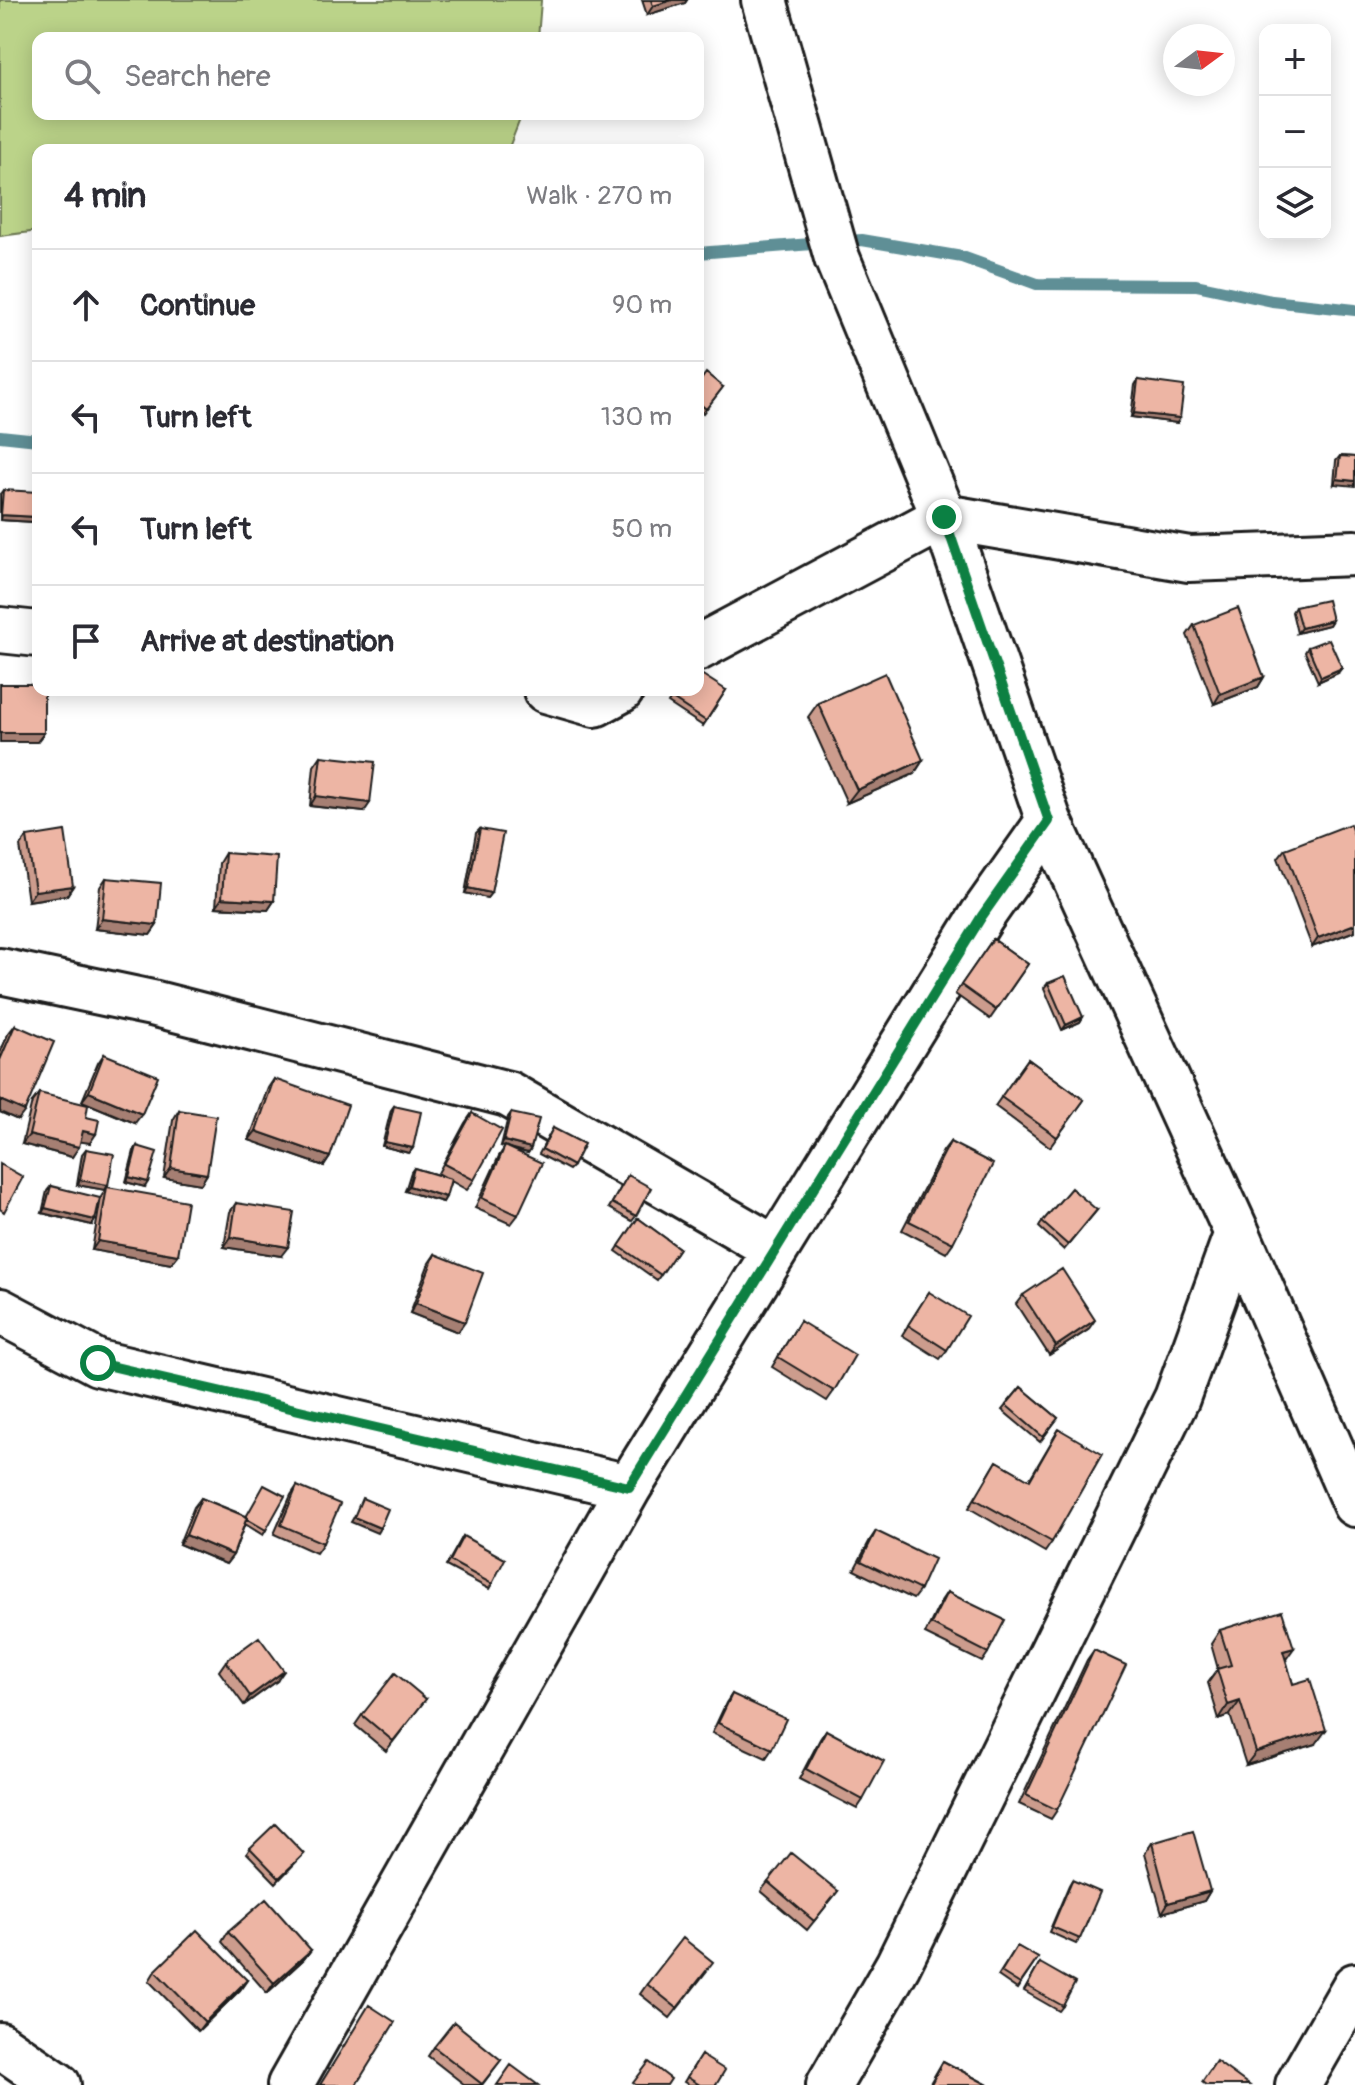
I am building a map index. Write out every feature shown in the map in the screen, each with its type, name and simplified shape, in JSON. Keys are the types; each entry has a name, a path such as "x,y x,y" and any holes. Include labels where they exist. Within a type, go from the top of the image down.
{"street":[{"path":"764,0 830,239 944,517 1049,821 1237,1233 1355,1504"},
{"path":"704,645 944,517 1189,559 1355,553"},
{"path":"0,630 32,633"},
{"path":"567,696 595,704 610,696"},
{"path":"290,2085 629,1487 982,916 1049,821"},
{"path":"0,971 152,1003 508,1094 774,1248"},
{"path":"829,2085 898,1965 1177,1398 1237,1233"},
{"path":"0,1311 98,1363 629,1487"},
{"path":"1298,2085 1355,1986"},
{"path":"0,2045 58,2085"}],"green space":[{"path":"0,0 541,0 538,32 32,32 32,120 520,120 510,144 32,144 32,232 0,236"}],"building":[{"path":"651,0 672,0 653,6"},
{"path":"706,373 723,387 706,409 704,407"},
{"path":"1138,380 1184,386 1180,418 1134,413"},
{"path":"1340,456 1355,457 1355,481 1337,479"},
{"path":"3,490 32,492 32,517 1,515"},
{"path":"1327,600 1332,620 1301,628 1295,607"},
{"path":"1238,608 1264,677 1220,694 1194,625"},
{"path":"1329,639 1342,668 1321,677 1308,647"},
{"path":"885,673 923,760 857,790 818,703"},
{"path":"704,676 726,690 706,721 671,698 704,696"},
{"path":"0,684 32,684 32,696 44,696 44,733 0,733"},
{"path":"321,756 375,762 370,803 316,796"},
{"path":"1350,824 1355,839 1355,924 1318,938 1285,849"},
{"path":"480,829 503,833 491,893 468,888"},
{"path":"65,831 73,886 35,891 27,837"},
{"path":"225,853 277,857 274,901 222,898"},
{"path":"106,878 161,883 157,925 102,919"},
{"path":"993,939 1028,964 996,1010 961,985"},
{"path":"1065,976 1083,1017 1066,1025 1048,983"},
{"path":"15,1025 54,1042 25,1111 0,1100 0,1060"},
{"path":"104,1054 158,1076 142,1114 89,1092"},
{"path":"1028,1059 1084,1100 1057,1137 1001,1097"},
{"path":"274,1079 348,1105 330,1157 256,1131"},
{"path":"39,1093 88,1105 86,1117 99,1120 96,1134 83,1131 79,1147 29,1135"},
{"path":"394,1106 421,1112 413,1148 385,1142"},
{"path":"179,1110 216,1116 207,1174 171,1168"},
{"path":"472,1113 502,1130 474,1180 444,1164"},
{"path":"511,1113 539,1119 531,1148 504,1141"},
{"path":"553,1128 584,1144 573,1166 542,1149"},
{"path":"950,1142 993,1164 953,1243 909,1221"},
{"path":"137,1146 157,1152 148,1182 129,1177"},
{"path":"505,1146 542,1163 518,1215 482,1198"},
{"path":"86,1149 114,1154 108,1185 80,1180"},
{"path":"0,1164 23,1177 4,1212 0,1209"},
{"path":"414,1168 451,1179 446,1197 409,1186"},
{"path":"628,1175 651,1188 636,1216 612,1203"},
{"path":"51,1186 100,1198 95,1220 45,1208"},
{"path":"107,1187 187,1201 178,1255 98,1241"},
{"path":"1071,1188 1097,1210 1068,1245 1042,1222"},
{"path":"236,1203 294,1212 288,1247 231,1237"},
{"path":"638,1218 679,1248 661,1275 619,1246"},
{"path":"435,1254 483,1273 465,1322 416,1303"},
{"path":"1062,1269 1095,1320 1056,1346 1023,1295"},
{"path":"929,1292 968,1316 947,1350 908,1325"},
{"path":"800,1321 855,1355 834,1391 778,1357"},
{"path":"1021,1387 1058,1418 1043,1437 1006,1405"},
{"path":"1059,1429 1102,1454 1052,1542 975,1499 997,1461 1030,1480"},
{"path":"264,1485 285,1496 266,1530 246,1517"},
{"path":"297,1486 340,1504 323,1543 281,1525"},
{"path":"201,1498 247,1517 233,1555 186,1535"},
{"path":"362,1498 388,1509 380,1528 354,1517"},
{"path":"876,1531 934,1559 920,1590 861,1561"},
{"path":"463,1536 505,1559 492,1584 450,1561"},
{"path":"947,1592 1005,1620 988,1653 931,1624"},
{"path":"1282,1611 1294,1648 1283,1651 1293,1684 1310,1679 1326,1730 1256,1752 1240,1701 1228,1705 1217,1669 1231,1665 1220,1630"},
{"path":"259,1637 284,1671 250,1696 226,1661"},
{"path":"1094,1650 1126,1665 1057,1810 1026,1795"},
{"path":"395,1673 426,1699 393,1741 362,1715"},
{"path":"732,1694 786,1719 772,1749 718,1723"},
{"path":"826,1730 884,1761 863,1800 806,1769"},
{"path":"275,1824 304,1854 279,1878 250,1848"},
{"path":"1193,1831 1210,1891 1168,1903 1152,1843"},
{"path":"791,1853 838,1891 814,1921 768,1882"},
{"path":"1072,1880 1100,1892 1080,1939 1052,1927"},
{"path":"266,1899 311,1950 274,1983 228,1932"},
{"path":"197,1930 247,1980 205,2022 155,1971"},
{"path":"683,1938 713,1962 677,2008 647,1984"},
{"path":"1017,1946 1038,1958 1020,1984 1001,1972"},
{"path":"1040,1963 1075,1983 1063,2006 1027,1986"},
{"path":"369,2005 395,2022 356,2085 320,2085"},
{"path":"454,2022 501,2060 482,2084 434,2047"},
{"path":"701,2055 725,2070 716,2085 700,2085 687,2077"},
{"path":"943,2061 988,2085 932,2085"},
{"path":"1216,2061 1249,2085 1206,2085 1202,2082"},
{"path":"649,2062 671,2079 667,2085 633,2083"},
{"path":"511,2065 538,2085 497,2085"}],"waterway":[{"path":"704,253 862,240 962,257 1037,284 1196,285 1272,301 1355,310"},
{"path":"0,436 32,439"}],"route":[{"path":"98,1363 629,1487 982,916 1049,821 944,517"}]}
